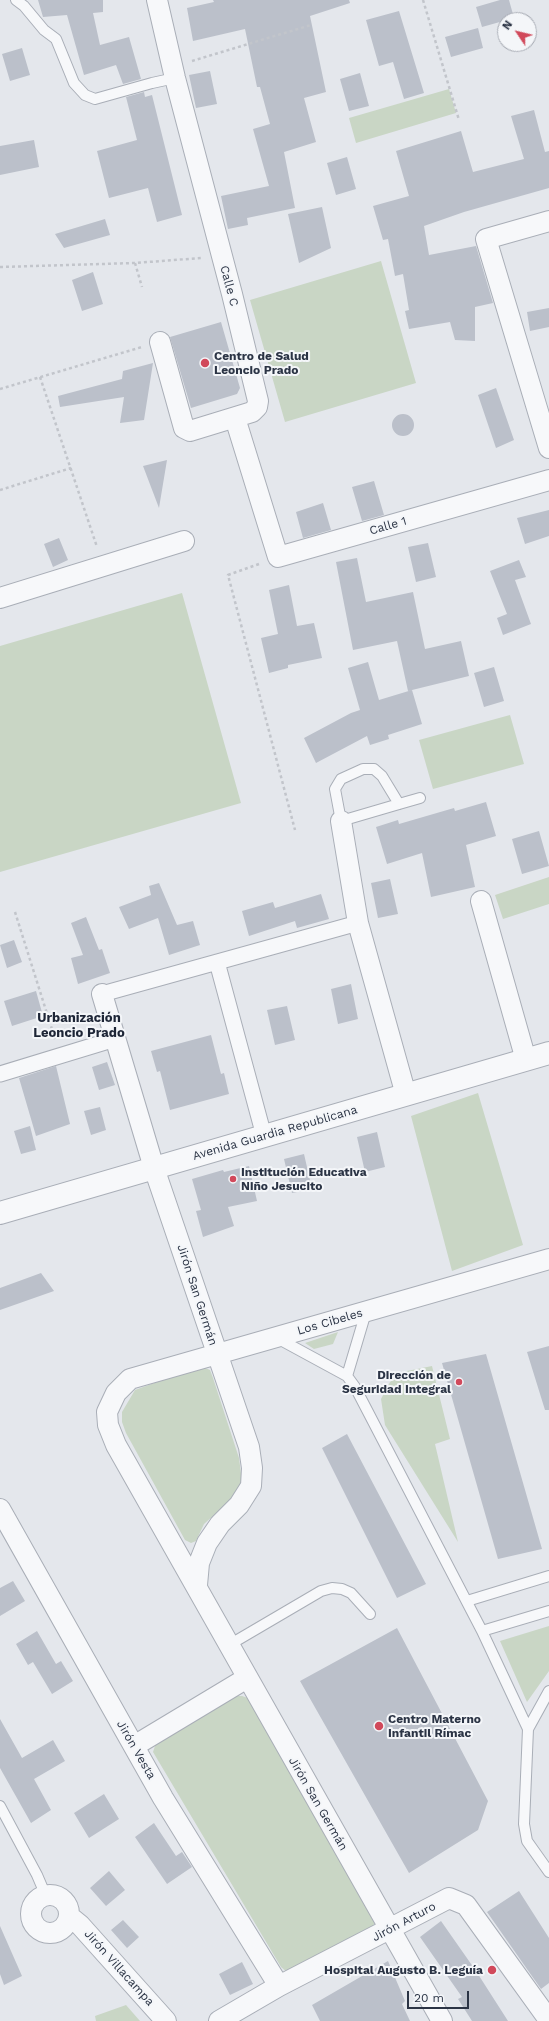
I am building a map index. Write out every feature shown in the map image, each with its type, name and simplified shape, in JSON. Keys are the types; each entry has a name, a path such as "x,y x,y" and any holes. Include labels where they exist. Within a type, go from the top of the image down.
{"street":[{"name":"Calle C","path":"156,0 173,72 258,401 257,408 252,412 235,418 190,431 184,428 160,342"},
{"path":"549,221 486,239 549,448"},
{"path":"235,418 278,557"},
{"name":"Calle 1","path":"278,557 549,480"},
{"path":"0,598 184,540"},
{"path":"341,821 358,923 406,1095"},
{"path":"481,902 526,1060"},
{"path":"102,994 358,923"},
{"path":"217,962 264,1136"},
{"name":"Jirón San Germán","path":"102,994 154,1168 216,1354 249,1447 252,1468 251,1486 239,1505 220,1524 207,1543 199,1563 197,1585"},
{"path":"0,1074 115,1039"},
{"name":"Avenida Guardia Republicana","path":"0,1213 549,1053"},
{"name":"Los Cibeles","path":"116,1393 130,1379 549,1259"},
{"name":"Jirón San Germán","path":"116,1393 107,1412 108,1425 116,1446 197,1585 247,1678 442,2021"},
{"name":"Jirón Vesta","path":"0,1509 163,1798 279,1986"},
{"path":"134,1746 247,1678"},
{"path":"46,1896 38,1900 32,1907 31,1916 34,1925 41,1931 50,1933 59,1931 66,1925 69,1916"},
{"name":"Jirón Villacampa","path":"46,1896 55,1896 63,1900 68,1907 69,1916 80,1925 166,2021"},
{"name":"Jirón Arturo","path":"219,2021 244,2015 279,1986 449,1898 460,1901 466,1905 549,2020"}],"lane":[{"path":"16,0 24,6 44,30 56,39 74,83 85,95 95,100 152,83 173,72"},
{"path":"399,804 382,776 374,769 363,769 341,779 334,788 341,821 420,798"},
{"path":"346,1376 366,1312"},
{"path":"277,1338 346,1376 355,1387 467,1601 528,1729"},
{"path":"467,1601 549,1576"},
{"path":"229,1645 322,1590 332,1588 342,1589 351,1593 370,1614"},
{"path":"482,1631 549,1611"},
{"path":"549,1691 528,1729 524,1824 527,1841 549,1872"},
{"path":"0,1806 37,1875 46,1896"}],"path":[{"path":"423,0 459,120"},
{"path":"173,72 311,25"},
{"path":"0,268 134,263 221,256"},
{"path":"134,263 142,286"},
{"path":"0,389 160,342"},
{"path":"40,377 104,565"},
{"path":"0,490 71,468"},
{"path":"278,557 228,575 295,830"},
{"path":"16,912 61,1055"}],"green space":[{"path":"449,89 456,113 356,143 349,118"},
{"path":"381,261 416,383 285,422 250,300"},
{"path":"182,593 241,803 0,872 0,646"},
{"path":"510,715 524,764 433,789 419,740"},
{"path":"549,877 549,904 503,919 495,895"},
{"path":"478,1093 523,1245 452,1271 411,1116"},
{"path":"338,1332 333,1344 314,1349 305,1343"},
{"path":"201,1366 210,1370 213,1378 239,1458 242,1481 239,1490 234,1497 204,1524 196,1541 191,1543 185,1540 126,1433 122,1422 122,1412 135,1390"},
{"path":"432,1366 450,1439 435,1444 458,1542 385,1425 381,1399 390,1382 402,1372"},
{"path":"549,1626 549,1671 527,1702 500,1641"},
{"path":"233,1696 248,1698 376,1920 369,1934 287,1972 281,1967 153,1752 156,1743"},
{"path":"126,2005 140,2021 96,2021 95,2016"}],"building":[{"path":"38,0 103,0 103,12 93,13 100,45 129,37 141,79 123,84 116,65 84,75 67,15 43,17"},
{"path":"213,0 349,0 350,3 310,16 326,92 304,98 316,142 284,152 295,208 247,218 248,225 228,229 221,196 269,186 253,129 270,124 260,87 257,87 245,29 193,41 187,8 214,2"},
{"path":"500,0 509,0 512,12 497,12 497,23 482,27 476,7"},
{"path":"399,11 424,93 404,99 393,62 379,66 366,20"},
{"path":"478,28 483,48 451,57 445,37"},
{"path":"22,48 30,75 10,81 2,54"},
{"path":"210,71 217,104 196,108 189,75"},
{"path":"360,73 369,106 349,111 340,79"},
{"path":"144,92 145,97 152,95 182,215 157,222 148,188 109,198 97,151 137,140 126,97"},
{"path":"534,110 545,152 549,151 549,188 464,212 424,226 429,255 476,246 493,303 475,307 475,341 455,340 450,322 409,329 405,311 409,310 403,274 395,276 388,239 383,240 373,206 409,196 396,151 461,131 473,172 524,159 511,116"},
{"path":"34,140 39,167 0,175 0,146"},
{"path":"347,157 356,189 336,195 327,163"},
{"path":"322,207 331,248 299,263 288,214"},
{"path":"105,219 110,235 64,248 55,234"},
{"path":"93,272 103,304 82,311 72,280"},
{"path":"549,308 549,327 530,331 527,312"},
{"name":"Centro de Salud Leoncio Prado","path":"221,322 240,388 237,394 191,408 170,337"},
{"path":"153,363 144,420 120,423 124,397 60,407 58,396 122,379 123,371"},
{"path":"496,388 514,440 496,448 478,395"},
{"path":"403,414 411,417 414,425 411,433 403,436 395,433 392,425 395,417"},
{"path":"167,460 159,508 143,466"},
{"path":"374,481 384,515 362,521 352,487"},
{"path":"323,503 331,530 303,538 296,512"},
{"path":"549,510 549,536 525,544 517,518"},
{"path":"59,538 68,560 53,567 44,544"},
{"path":"428,543 436,577 416,582 408,547"},
{"path":"357,558 366,602 413,592 425,649 461,641 469,676 408,691 397,641 353,650 336,562"},
{"path":"519,560 526,577 515,580 531,624 503,635 497,618 507,614 490,571"},
{"path":"289,585 297,626 314,623 322,658 288,665 288,668 269,673 261,638 278,634 269,590"},
{"path":"368,662 379,700 412,690 422,724 388,735 389,739 370,745 367,736 316,763 304,738 351,713 360,710 348,668"},
{"path":"494,667 504,701 484,707 474,673"},
{"path":"486,802 496,836 466,845 475,887 431,897 422,853 387,864 376,827 398,820 399,824 454,808 455,811"},
{"path":"539,831 549,866 522,874 512,839"},
{"path":"390,879 398,914 378,918 371,883"},
{"path":"159,883 177,925 193,921 200,945 169,955 158,918 129,929 119,907 151,895 149,886"},
{"path":"321,894 329,919 297,928 295,921 249,936 242,911 273,902 275,908"},
{"path":"86,917 99,950 102,949 110,973 78,984 71,958 83,955 71,923"},
{"path":"14,940 22,962 7,968 0,945"},
{"path":"351,984 358,1019 338,1024 331,989"},
{"path":"36,991 43,1016 12,1026 4,1001"},
{"path":"287,1006 295,1040 275,1045 267,1010"},
{"path":"211,1035 221,1074 224,1073 229,1094 170,1110 160,1071 157,1072 151,1051"},
{"path":"107,1062 115,1085 99,1090 92,1067"},
{"path":"56,1066 70,1124 36,1136 19,1078"},
{"path":"100,1107 106,1130 91,1135 84,1111"},
{"path":"30,1126 36,1150 21,1154 14,1131"},
{"path":"377,1132 385,1167 365,1172 357,1137"},
{"path":"304,1154 312,1189 292,1193 284,1159"},
{"path":"249,1166 257,1201 228,1207 234,1226 203,1237 196,1211 201,1210 192,1179 223,1170 224,1172"},
{"path":"41,1273 54,1291 0,1310 0,1288"},
{"path":"549,1346 549,1410 545,1410 527,1352"},
{"path":"486,1354 542,1549 498,1559 442,1363"},
{"path":"347,1434 426,1584 397,1598 322,1448"},
{"path":"13,1581 25,1601 0,1616 0,1588"},
{"path":"397,1628 488,1801 478,1830 409,1873 300,1681"},
{"path":"37,1631 56,1664 61,1661 73,1681 52,1694 33,1662 28,1665 16,1644"},
{"path":"0,1719 22,1758 53,1740 65,1761 34,1779 51,1810 31,1823 0,1768"},
{"path":"104,1794 119,1819 89,1838 74,1813"},
{"path":"154,1823 176,1856 182,1852 192,1867 167,1884 135,1837"},
{"path":"109,1871 125,1890 106,1906 90,1888"},
{"path":"519,1891 549,1938 549,1983 541,1989 487,1912"},
{"path":"123,1920 139,1937 127,1948 111,1930"},
{"path":"441,1921 476,1971 508,2021 472,2021 458,1999 462,1997 420,1937"},
{"path":"0,1926 22,1976 4,1985 0,1974"},
{"path":"388,1961 405,2001 402,2004 410,2021 320,2021 312,2005"},
{"path":"242,1962 253,1984 230,1995 219,1974"}],"place":[{"name":"Centro de Salud Leoncio Prado","path":"205,363"},
{"name":"Institución Educativa Niño Jesucito","path":"233,1179"},
{"name":"Dirección de Seguridad Integral","path":"459,1382"},
{"name":"Centro Materno Infantil Rímac","path":"379,1726"},
{"name":"Hospital Augusto B. Leguía","path":"492,1970"}],"district":[{"name":"Urbanización Leoncio Prado","path":"79,1026"}]}
